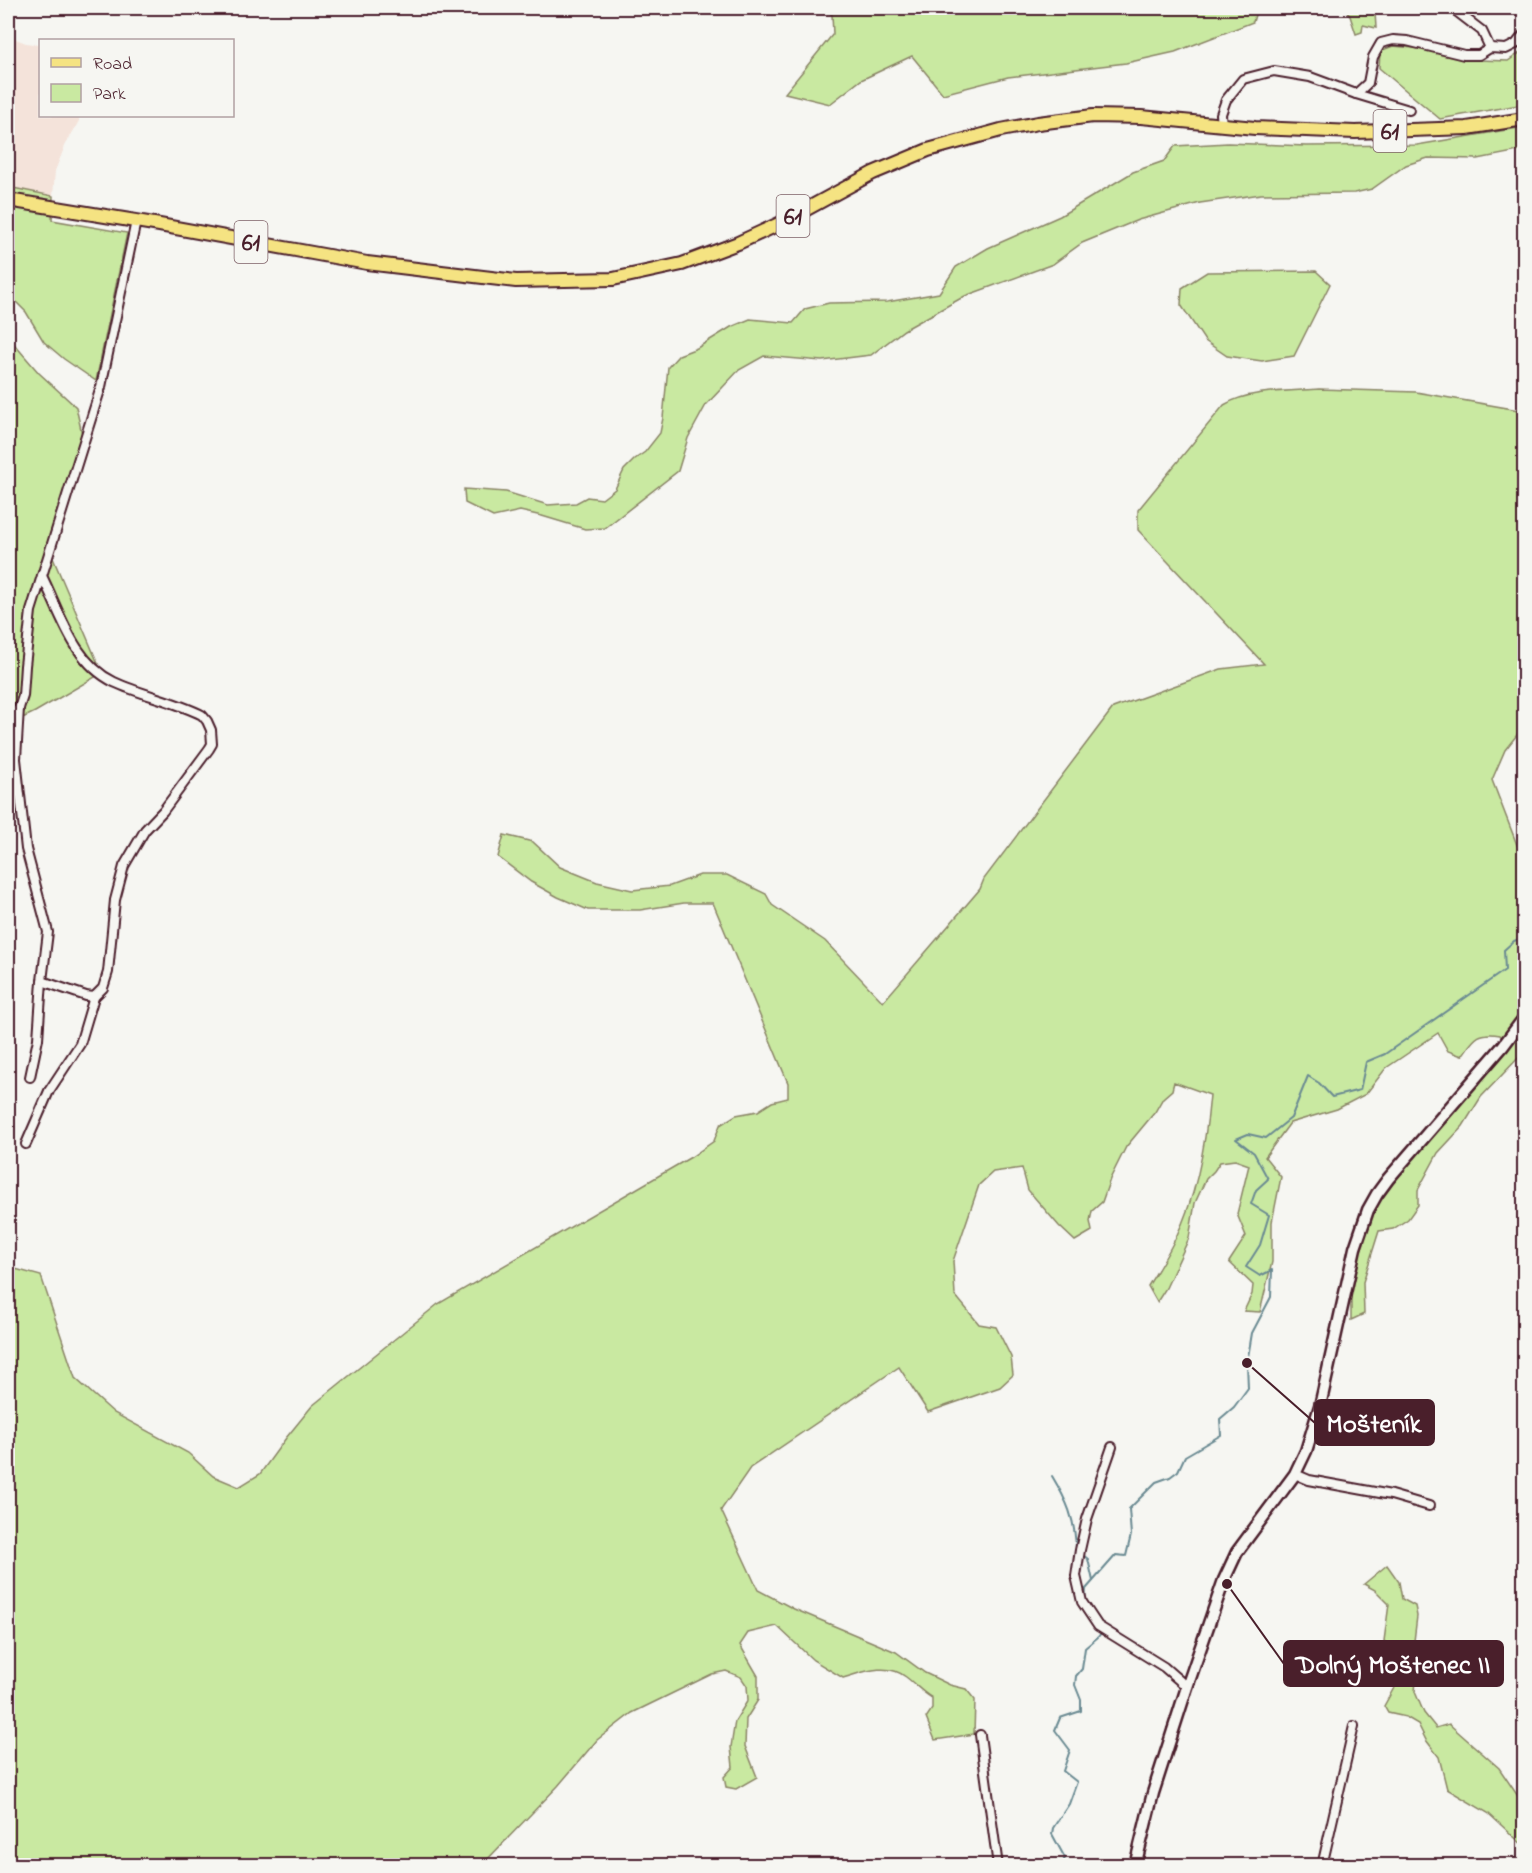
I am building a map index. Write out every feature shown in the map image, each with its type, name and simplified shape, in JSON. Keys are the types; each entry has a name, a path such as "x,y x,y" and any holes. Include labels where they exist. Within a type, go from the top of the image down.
{"main road":[{"name":"61","path":"8,200 390,266 516,281 613,279 682,264 727,247 778,224 873,173 928,150 1001,129 1093,116 1173,119 1255,128 1356,132 1467,128 1524,120"}],"street":[{"path":"1452,8 1482,31 1490,48"},
{"path":"1356,94 1368,83 1373,57 1381,43 1393,40 1407,41 1464,55 1479,55 1490,48 1506,49 1516,44 1524,34"},
{"path":"1222,124 1221,114 1226,100 1244,79 1274,71 1310,77 1409,110"},
{"path":"30,1077 38,1039 48,932 26,849 16,759 24,666 31,611 101,387 135,221"},
{"path":"26,1144 49,1091 80,1044 94,997 103,988 108,972 115,900 124,866 144,830 163,811 210,749 212,736 207,721 202,716 112,681 89,664 64,626 42,576"},
{"path":"8,718 19,708"},
{"path":"42,981 94,997"},
{"path":"1135,1866 1153,1793 1217,1598 1233,1560 1258,1522 1295,1474 1306,1451 1315,1425 1350,1264 1368,1210 1388,1179 1503,1046 1524,1018"},
{"path":"1112,1447 1087,1519 1080,1552 1076,1576 1082,1602 1101,1628 1164,1667 1187,1687"},
{"path":"1295,1474 1309,1480 1390,1495 1429,1506"},
{"path":"1322,1866 1354,1726"},
{"path":"980,1735 998,1866"}],"shaded area":[{"path":"8,36 39,45 39,117 79,117 79,121 65,146 55,171 53,196 8,187"}],"green space":[{"path":"823,8 1257,8 1253,22 1175,52 1126,63 1008,77 943,94 912,56 861,80 830,104 785,93 833,34 832,15"},
{"path":"1344,8 1371,8 1375,12 1376,28 1363,25 1362,32 1356,34 1350,16"},
{"path":"1393,46 1446,51 1478,60 1508,61 1524,50 1524,104 1440,119 1379,68 1380,51"},
{"path":"1524,127 1524,150 1478,159 1428,158 1406,165 1372,189 1354,193 1261,194 1200,203 1138,220 1082,243 1053,264 965,296 904,330 871,355 822,361 764,356 739,370 706,405 688,438 678,471 605,528 585,529 520,511 493,517 465,503 464,489 506,492 548,505 576,503 587,497 602,499 615,489 624,470 645,452 660,433 668,367 679,355 697,348 731,327 750,319 793,323 805,309 829,303 887,302 939,293 956,267 988,248 1060,216 1133,172 1164,161 1175,146 1228,143 1306,146 1417,145"},
{"path":"8,187 53,196 52,220 127,233 96,381 44,342 26,312 8,294"},
{"path":"1316,271 1330,284 1294,356 1262,361 1227,356 1205,341 1181,305 1182,288 1207,272"},
{"path":"8,337 39,373 76,407 82,434 47,544 102,673 8,725"},
{"path":"1319,389 1416,392 1524,411 1524,714 1517,735 1505,750 1492,780 1524,863 1524,1052 1481,1097 1463,1126 1438,1153 1418,1190 1418,1205 1408,1219 1393,1229 1379,1231 1363,1282 1364,1314 1351,1320 1351,1274 1360,1241 1378,1204 1413,1157 1509,1047 1500,1035 1481,1035 1462,1056 1448,1051 1438,1033 1386,1068 1366,1094 1337,1109 1290,1123 1265,1157 1281,1177 1272,1222 1272,1262 1260,1312 1244,1311 1252,1294 1253,1285 1229,1262 1246,1236 1237,1214 1249,1165 1235,1160 1220,1162 1206,1179 1195,1203 1189,1238 1157,1302 1148,1286 1173,1243 1190,1204 1203,1149 1210,1095 1174,1082 1172,1090 1163,1098 1155,1112 1126,1147 1110,1179 1102,1202 1092,1211 1090,1221 1092,1231 1075,1241 1028,1190 1022,1168 993,1172 979,1185 953,1261 955,1295 979,1324 996,1327 1011,1357 1013,1375 1000,1387 928,1412 899,1367 750,1468 721,1510 758,1590 794,1609 896,1652 925,1673 950,1685 966,1689 975,1700 974,1734 935,1740 926,1718 932,1709 932,1698 906,1677 899,1672 883,1669 843,1678 813,1660 777,1626 748,1633 740,1645 758,1676 758,1700 746,1719 745,1746 757,1777 736,1789 726,1787 724,1777 733,1767 731,1747 735,1721 748,1700 747,1686 741,1677 726,1671 712,1674 632,1713 597,1740 558,1786 482,1865 8,1865 8,1267 41,1276 75,1378 114,1413 188,1453 213,1476 239,1487 260,1474 312,1406 438,1304 691,1157 714,1141 720,1125 736,1115 758,1111 772,1102 788,1098 788,1083 713,903 684,903 640,910 588,910 531,882 498,857 504,835 533,842 560,867 597,882 632,890 670,886 700,875 727,875 766,894 772,905 825,941 883,1002 980,889 984,879 1113,708 1221,669 1264,664 1138,530 1138,510 1224,405 1245,396"},
{"path":"1387,1565 1399,1582 1402,1599 1415,1606 1417,1616 1412,1658 1417,1669 1415,1692 1424,1713 1436,1728 1449,1724 1499,1768 1524,1805 1524,1846 1488,1813 1447,1789 1439,1757 1426,1740 1418,1724 1406,1717 1388,1713 1384,1706 1395,1686 1390,1664 1394,1649 1384,1641 1389,1604 1375,1590 1364,1584"}],"waterway":[{"path":"1085,1601 1086,1589 1116,1555 1126,1556 1131,1535 1129,1509 1156,1482 1178,1471 1185,1456 1221,1435 1220,1419 1234,1407 1248,1388 1247,1363 1252,1333 1271,1297 1272,1270 1260,1276 1246,1267 1260,1245 1269,1215 1251,1204 1256,1190 1268,1179 1254,1153 1236,1139 1248,1134 1266,1138 1291,1118 1308,1076 1319,1083 1332,1097 1360,1090 1366,1062 1385,1054 1505,970 1504,950 1514,941 1524,937"},
{"path":"1052,1476 1069,1511 1078,1551"},
{"path":"1083,1555 1088,1559 1093,1581"},
{"path":"1064,1866 1062,1864 1065,1858 1052,1834 1053,1828 1069,1804 1077,1782 1063,1771 1070,1750 1055,1730 1060,1718 1081,1711 1081,1700 1075,1685 1076,1676 1082,1669 1085,1648 1098,1637 1101,1633 1099,1630"}],"place":[{"name":"Mošteník","path":"1247,1363"},
{"name":"Dolný Moštenec II","path":"1227,1584"}]}
